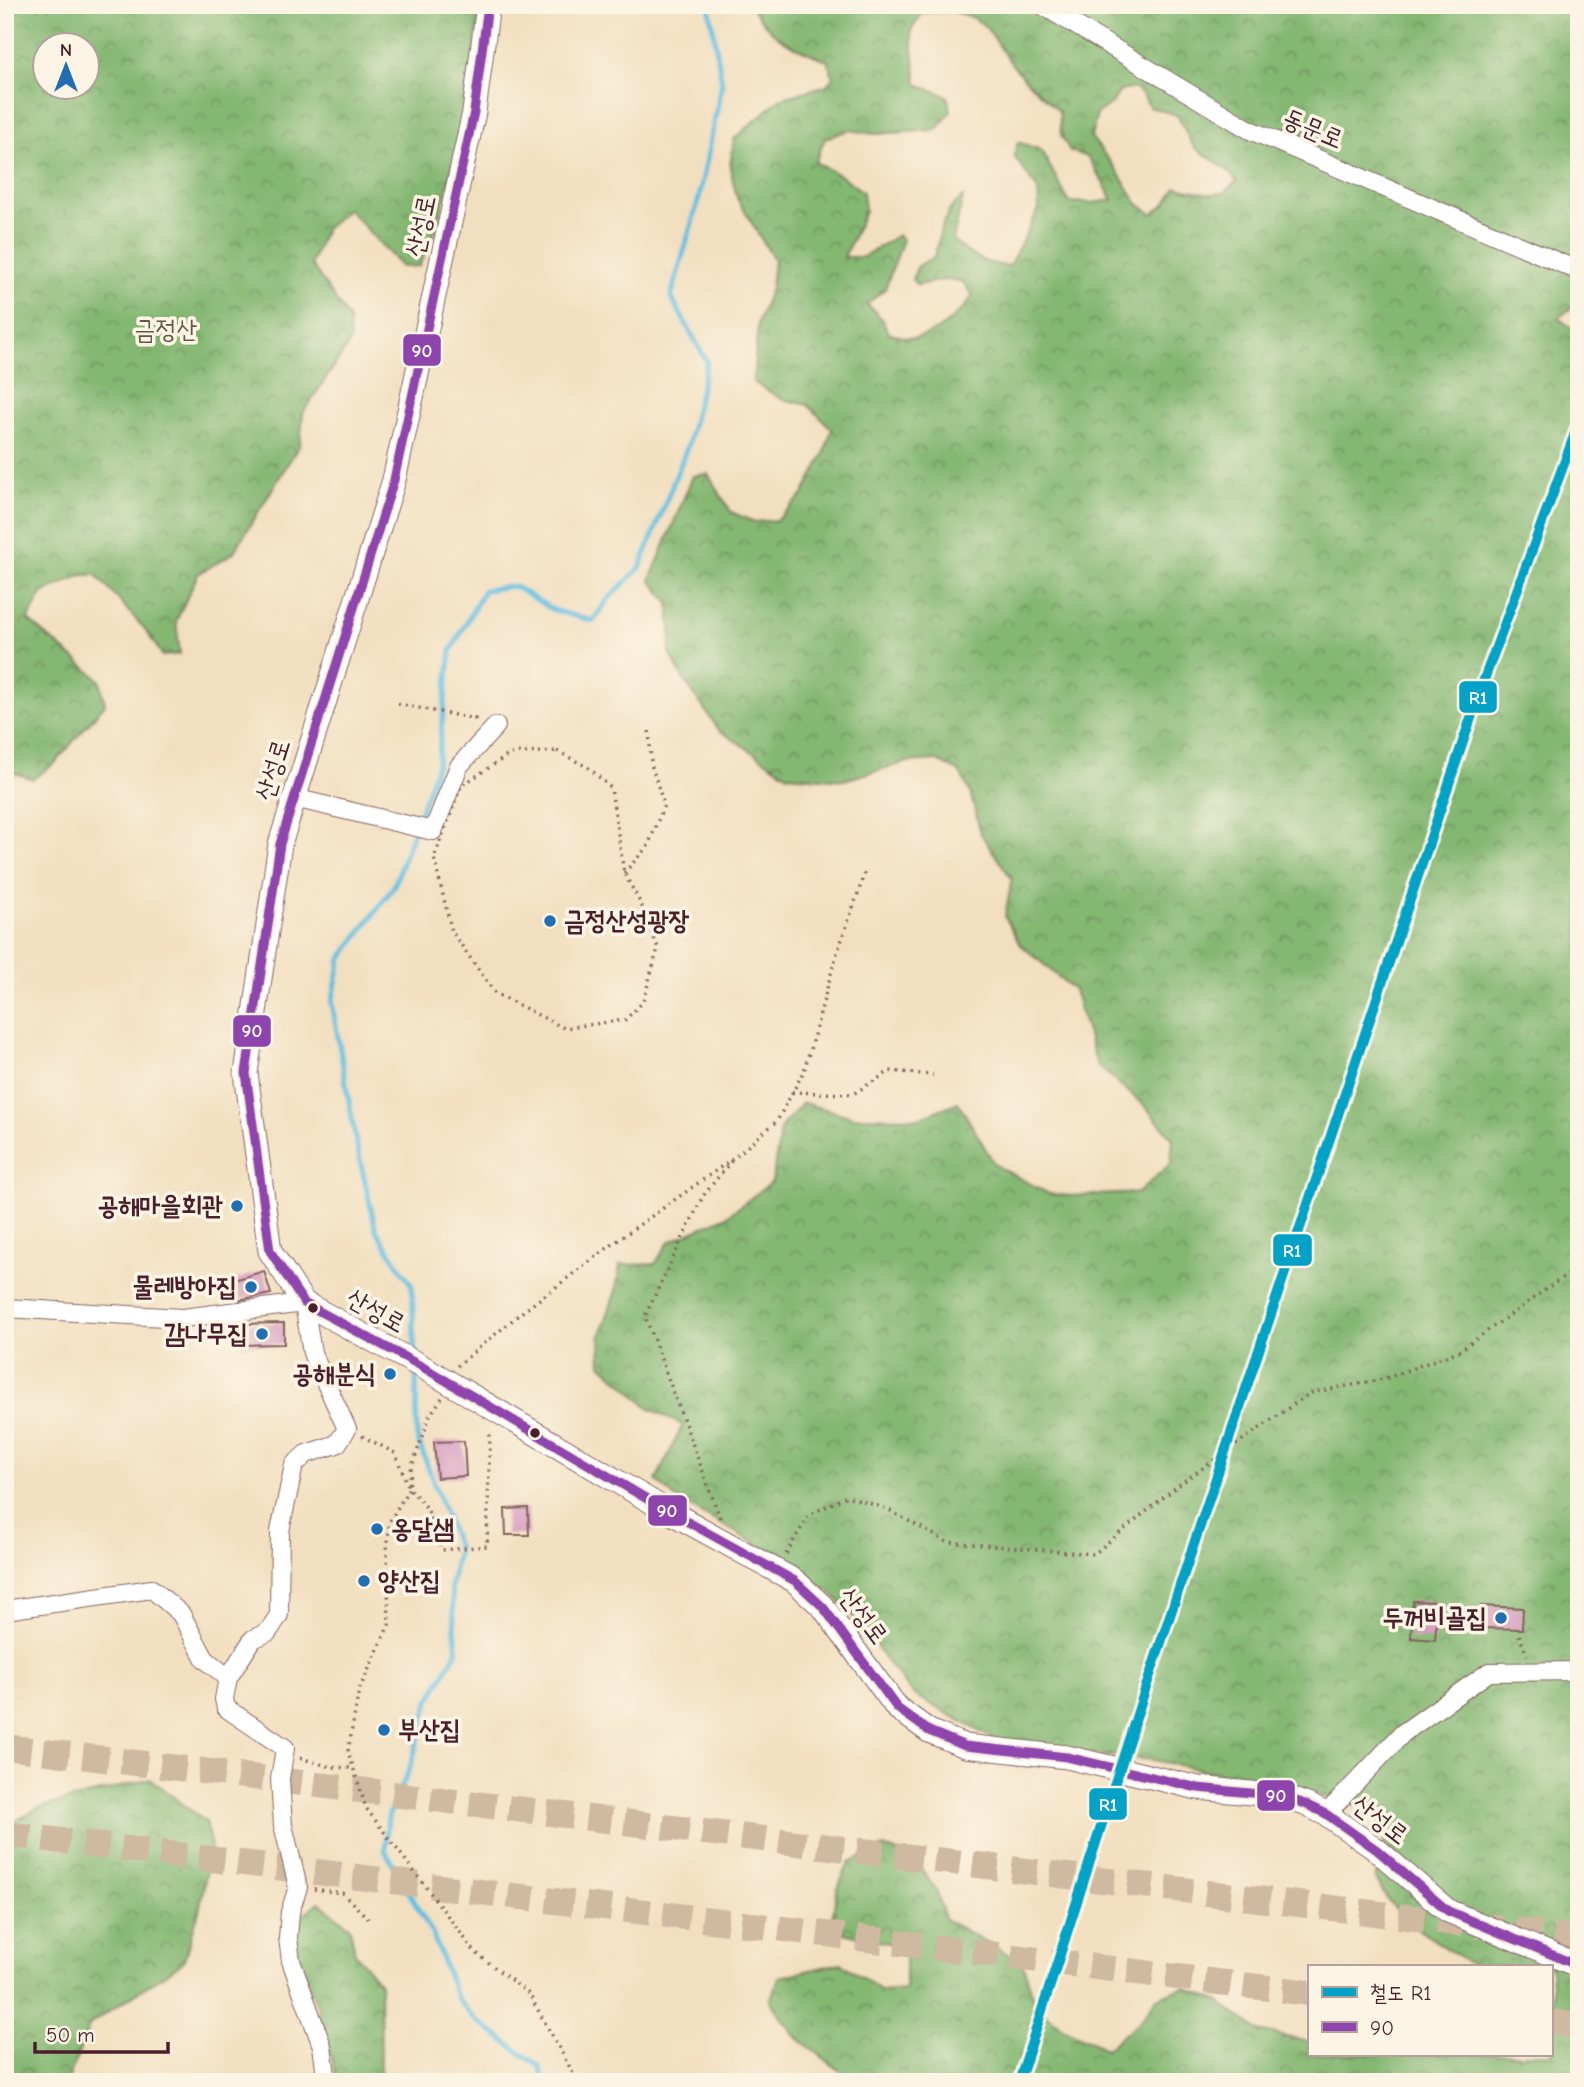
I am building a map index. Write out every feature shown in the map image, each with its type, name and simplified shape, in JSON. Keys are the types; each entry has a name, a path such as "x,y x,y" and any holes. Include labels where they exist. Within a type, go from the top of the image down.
{"main road":[{"name":"산성로","path":"488,5 474,112 394,480 279,844 246,1073 270,1251 304,1303 447,1381 795,1581 823,1607 897,1708 929,1731 946,1739 987,1749 1067,1756 1198,1788 1282,1796 1326,1814 1377,1850 1448,1911 1579,1966"}],"street":[{"name":"동문로","path":"1042,5 1250,130 1579,271"},
{"path":"294,798 433,831 459,766 496,726"},
{"path":"5,1308 182,1318 304,1303 312,1353 347,1429 337,1444 306,1454 294,1465 280,1531 279,1615 268,1632 253,1639 228,1678 224,1699 226,1708 285,1748 280,1779 283,1825 298,1887 290,1912 288,1938 291,1961 322,2046 327,2082"},
{"path":"5,1610 152,1589 181,1614 205,1659 228,1678"},
{"path":"1326,1814 1404,1733 1489,1672 1579,1671"}],"path":[{"path":"398,704 455,715"},
{"path":"624,873 648,846 664,805 651,764 649,728"},
{"path":"557,751 589,768 611,788 624,873 641,904 658,948 643,1002 625,1020 564,1028 495,993 452,932 434,858 461,786 510,754 557,751"},
{"path":"578,2082 529,1994 475,1952 366,1808 348,1751 359,1690 389,1625 387,1550 390,1521 410,1488 414,1458 430,1415 447,1381 531,1306 735,1157 777,1121 804,1071 836,956 865,873"},
{"path":"792,1092 853,1094 890,1071 933,1075"},
{"path":"731,1546 645,1316 703,1196 735,1157"},
{"path":"775,1571 809,1515 847,1496 887,1508 947,1542 1094,1554 1180,1484 1310,1393 1384,1379 1459,1351 1579,1266"},
{"path":"347,1429 395,1452 410,1488 427,1508 442,1549 487,1546 490,1407"},
{"path":"284,1754 331,1767 354,1768"},
{"path":"298,1887 342,1893 373,1922"}],"green space":[{"name":"금정산","path":"5,5 480,5 467,110 437,227 419,266 402,267 348,209 325,229 311,264 349,319 350,342 303,413 300,444 233,553 198,574 176,621 180,654 163,656 144,628 96,575 82,575 42,593 28,620 100,680 105,704 55,763 33,779 5,770"},
{"path":"750,5 1579,5 1579,302 1558,318 1579,333 1579,1960 1445,1906 1382,1852 1386,1833 1366,1809 1291,1787 1153,1760 1063,1752 999,1742 914,1695 886,1661 862,1625 830,1592 782,1558 676,1499 656,1480 683,1425 650,1409 601,1364 600,1337 616,1290 620,1265 655,1264 669,1242 727,1216 772,1182 781,1127 803,1103 853,1117 919,1118 958,1102 995,1165 1049,1194 1070,1196 1138,1193 1171,1163 1173,1139 1145,1106 1097,1065 1074,990 1019,943 1005,916 1012,879 981,834 970,792 959,771 935,760 907,762 844,780 788,775 719,730 684,680 670,653 669,602 650,580 693,476 708,474 731,512 754,522 777,520 803,495 824,454 832,429 808,405 782,399 753,382 758,322 771,288 774,260 737,198 730,167 734,139 780,99 827,85 833,78 828,61 784,40 758,17","holes":["922,13 962,13 982,23 1020,74 1059,111 1061,135 1070,151 1088,157 1113,200 1069,202 1041,150 1018,142 1014,156 1038,190 1039,209 1009,266 993,264 979,258 953,240 963,197 956,202 947,216 934,257 918,266 912,279 917,285 945,280 963,282 973,296 940,328 924,336 909,338 888,333 883,320 867,304 885,289 903,240 898,235 863,257 844,257 865,211 863,192 843,177 815,162 825,138 849,130 875,134 936,130 951,111 947,96 917,84 911,31","1134,88 1143,95 1149,107 1177,115 1194,147 1226,169 1237,181 1224,193 1210,194 1176,187 1166,203 1153,214 1138,204 1091,137 1097,113 1112,103 1120,91"]},
{"path":"150,1779 206,1822 211,1847 199,1911 183,1962 90,2024 67,2082 5,2082 5,1827 38,1808"},
{"path":"884,1847 916,1861 937,1892 945,1919 1022,1962 1036,2005 1062,2028 1106,2049 1141,2020 1157,1998 1184,1987 1218,2001 1258,2031 1308,2042 1308,2056 1552,2056 1552,1965 1472,1965 1422,1932 1390,1903 1375,1879 1380,1860 1438,1910 1579,1970 1579,2082 851,2082 795,2036 770,2001 779,1977 841,1963 882,1991 905,1989 905,1947 830,1930 837,1891 849,1862"},
{"path":"319,1902 350,1927 355,1953 380,1984 381,2082 338,2082 317,2005 296,1956 298,1920"}],"building":[{"name":"물레방아집","path":"264,1271 271,1294 237,1300 231,1281"},
{"name":"감나무집","path":"284,1323 284,1344 240,1345 240,1324"},
{"path":"464,1441 466,1476 437,1478 434,1442"},
{"path":"528,1508 529,1535 506,1535 505,1509"},
{"path":"1413,1601 1438,1602 1435,1640 1411,1638"},
{"name":"두꺼비골집","path":"1481,1606 1523,1608 1522,1629 1480,1628"}],"waterway":[{"path":"415,1354 412,1286 376,1230 356,1142 332,1003 341,959 394,886 437,765 451,651 484,590 514,586 553,610 593,621 608,599 640,568 688,445 707,362 671,297 699,198 722,83 709,5"},
{"path":"416,1371 417,1437 458,1549 451,1585 457,1651 429,1701 410,1768 388,1817 385,1850 433,1935 457,1999 475,2019 540,2067 544,2082"}],"tunnel":[{"path":"5,1747 1579,1938"},
{"path":"5,1834 1308,1993"},
{"path":"1552,2022 1579,2026"}],"rail line":[{"name":"R1","path":"1019,2082 1143,1696 1482,685 1579,423"}],"transit line":[{"name":"90","path":"488,5 474,112 394,480 280,844 246,1073 270,1251 304,1303 421,1366 659,1506 795,1581 823,1607 897,1708 929,1731 965,1746 1067,1757 1198,1788 1282,1796 1305,1804 1326,1814 1377,1850 1448,1911 1579,1966"}],"place":[{"name":"금정산성광장","path":"550,921"},
{"name":"공해마을회관","path":"237,1206"},
{"name":"물레방아집","path":"251,1287"},
{"name":"감나무집","path":"262,1334"},
{"name":"공해분식","path":"390,1374"},
{"name":"옹달샘","path":"377,1529"},
{"name":"양산집","path":"364,1581"},
{"name":"두꺼비골집","path":"1501,1618"},
{"name":"부산집","path":"384,1730"}]}
